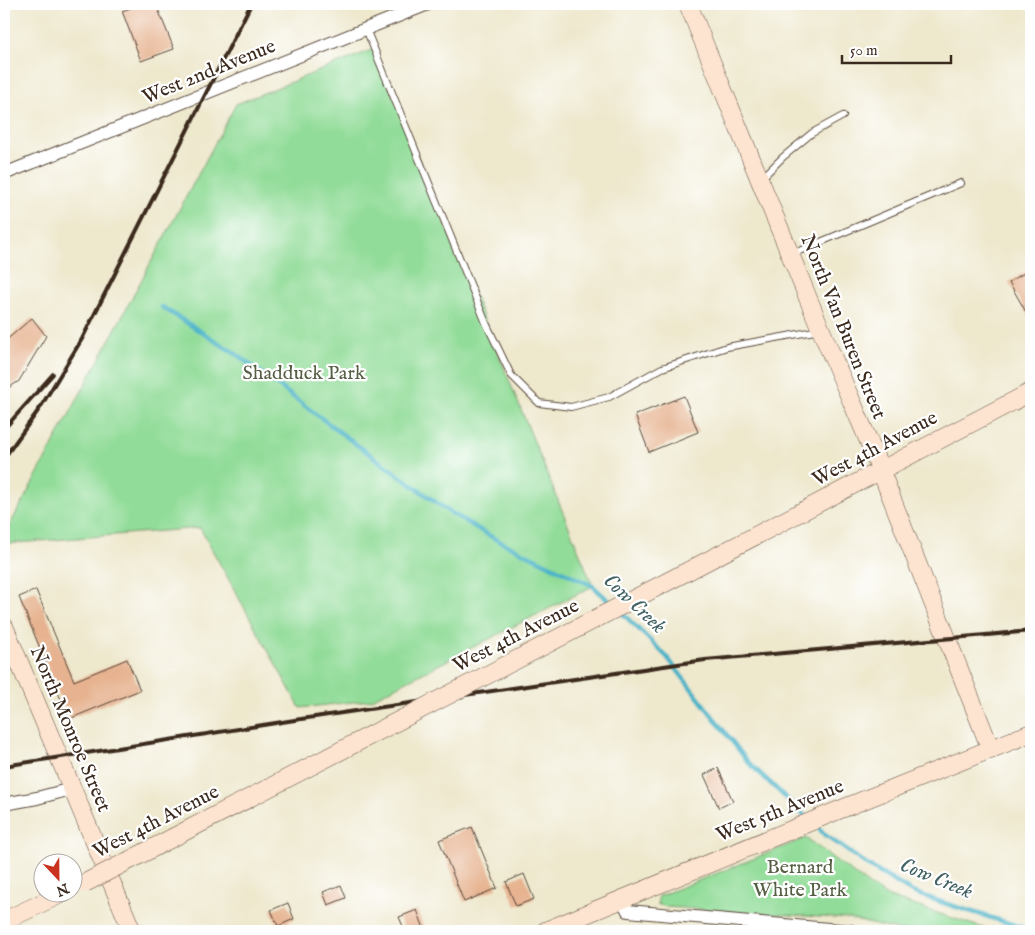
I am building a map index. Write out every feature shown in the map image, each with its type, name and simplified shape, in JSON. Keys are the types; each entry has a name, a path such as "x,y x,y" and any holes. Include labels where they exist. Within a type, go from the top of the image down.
{"street":[{"name":"West 2nd Avenue","path":"4,174 428,4"},
{"name":"North Van Buren Street","path":"688,4 880,471 992,750"},
{"name":"West 4th Avenue","path":"82,884 1031,392"},
{"name":"North Monroe Street","path":"4,626 132,931"},
{"name":"West 5th Avenue","path":"545,931 1031,733"},
{"path":"4,804 38,798 71,789"},
{"path":"622,900 628,911 851,931"},
{"path":"4,922 45,902"}],"lane":[{"path":"366,29 486,324 511,375 539,403 571,407 609,397 662,368 727,347 821,330"},
{"path":"760,180 783,157 812,133 843,116"},
{"path":"790,255 961,183"}],"green space":[{"name":"Shadduck Park","path":"374,49 593,586 370,700 300,708 200,528 4,544 4,536 236,104"},
{"name":"Bernard White Park","path":"806,838 869,885 889,897 980,927 1002,931 902,931 849,919 666,907 657,904 659,896"}],"building":[{"path":"142,4 156,4 174,49 141,61 122,11"},
{"path":"1031,269 1031,321 1009,282"},
{"path":"32,318 46,336 19,381 4,391 4,342"},
{"path":"684,396 698,432 649,452 635,415"},
{"path":"36,590 74,681 127,659 140,690 69,719 19,597"},
{"path":"718,768 733,801 719,808 704,775"},
{"path":"472,827 497,888 464,902 439,840"},
{"path":"524,874 534,899 516,906 506,882"},
{"path":"341,885 346,898 328,905 323,892"},
{"path":"288,903 294,919 278,926 271,910"},
{"path":"417,910 425,931 405,931 399,917"}],"waterway":[{"name":"Cow Creek","path":"162,307 236,354 448,511 495,539 593,586 614,606"},
{"name":"Cow Creek","path":"620,611 667,657 748,762 807,818"},
{"name":"Cow Creek","path":"815,825 824,834 867,865 912,892 1031,930"}],"railway":[{"path":"4,458 40,408 82,339 251,4"},
{"path":"4,429 53,374"},
{"path":"4,766 301,719 705,660 1031,631"}]}
